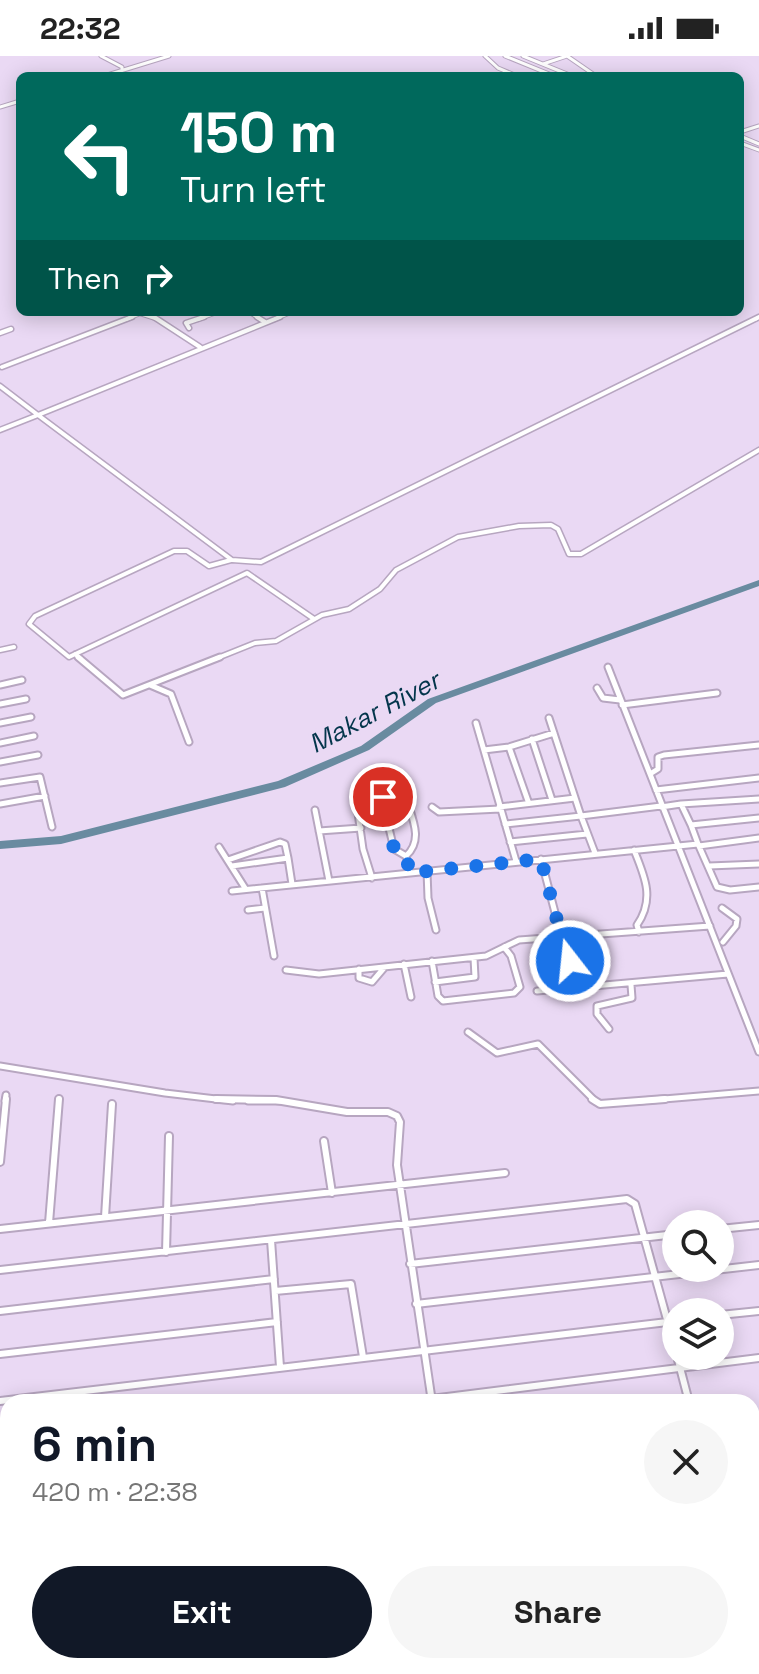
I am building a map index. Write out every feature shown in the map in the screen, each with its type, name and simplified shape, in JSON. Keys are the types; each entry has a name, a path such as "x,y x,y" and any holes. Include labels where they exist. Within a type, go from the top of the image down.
{"street":[{"path":"101,56 122,67 121,71"},
{"path":"118,72 169,56"},
{"path":"485,56 508,72"},
{"path":"505,56 544,72"},
{"path":"523,56 562,72"},
{"path":"543,64 568,56 590,72"},
{"path":"1,367 129,316"},
{"path":"153,316 201,348"},
{"path":"189,328 186,323 206,316"},
{"path":"256,316 266,322"},
{"path":"0,430 282,316"},
{"path":"314,619 247,573 69,657 29,624 31,618 174,551 187,551 209,566 232,560 255,563 269,560 375,504 759,317"},
{"path":"0,333 11,329"},
{"path":"0,386 232,560"},
{"path":"75,654 123,695 255,643 276,641 314,619 349,609 380,589 396,570 458,537 519,526 551,525 558,529 569,554 581,554 759,450"},
{"path":"0,650 14,647"},
{"path":"608,667 759,1052"},
{"path":"0,685 22,680"},
{"path":"150,685 171,694 189,742"},
{"path":"597,688 603,698 621,703 717,693"},
{"path":"0,704 26,699"},
{"path":"0,723 31,717"},
{"path":"549,718 595,853"},
{"path":"476,723 516,861"},
{"path":"484,750 509,747 554,733"},
{"path":"0,743 34,736"},
{"path":"532,739 552,800"},
{"path":"643,753 658,757 759,745"},
{"path":"509,747 528,801"},
{"path":"0,762 38,755"},
{"path":"650,774 658,769 658,757"},
{"path":"0,783 39,776 52,827"},
{"path":"656,790 759,778"},
{"path":"406,856 414,851 418,842 406,798 399,794 384,796 382,801 394,849 406,856 410,873"},
{"path":"0,804 45,796"},
{"path":"432,807 439,812 575,798"},
{"path":"505,824 681,804 759,799"},
{"path":"681,804 713,881 721,889 759,887"},
{"path":"357,806 372,878"},
{"path":"315,810 329,881"},
{"path":"691,825 759,818"},
{"path":"319,831 361,828"},
{"path":"510,842 587,834"},
{"path":"232,891 759,838"},
{"path":"230,863 280,842 285,844 292,885"},
{"path":"219,847 245,888"},
{"path":"634,850 649,890 647,912 637,925 639,932"},
{"path":"230,863 288,858"},
{"path":"541,859 579,986"},
{"path":"709,866 759,864"},
{"path":"427,871 428,898 436,930"},
{"path":"262,888 274,956"},
{"path":"248,910 265,908"},
{"path":"722,908 737,919 736,926 723,942"},
{"path":"286,970 319,974 474,958 491,955 519,940 710,926"},
{"path":"432,961 438,996 443,1001 517,992 519,984 511,956 504,947"},
{"path":"435,982 475,977 474,958"},
{"path":"404,964 411,997"},
{"path":"359,969 359,978 372,982 384,967"},
{"path":"537,991 728,974"},
{"path":"609,1029 599,1017 597,1006 632,998 631,985"},
{"path":"468,1032 486,1050 496,1055 538,1044 588,1096 600,1104 759,1091"},
{"path":"0,1066 165,1093 236,1101 276,1100 353,1112 388,1112 397,1116 400,1122 397,1157 404,1224 431,1394"},
{"path":"0,1162 6,1095"},
{"path":"49,1223 59,1099"},
{"path":"105,1217 112,1104"},
{"path":"166,1252 169,1136"},
{"path":"324,1141 332,1193"},
{"path":"0,1229 505,1173"},
{"path":"0,1270 623,1199 635,1204 664,1298"},
{"path":"734,1228 759,1225"},
{"path":"410,1264 662,1236"},
{"path":"271,1240 280,1367"},
{"path":"416,1304 759,1265"},
{"path":"0,1311 274,1279"},
{"path":"275,1291 351,1284 363,1357"},
{"path":"734,1314 759,1311"},
{"path":"0,1354 277,1322"},
{"path":"58,1394 662,1322"},
{"path":"734,1361 759,1358"},
{"path":"485,1394 665,1370"},
{"path":"681,1370 687,1394"}],"waterway":[{"name":"Makar River","path":"0,845 61,840 281,784 365,748 432,701 759,583"}],"route":[{"path":"383,797 394,849 406,856 410,873 541,859 558,924 566,937 561,937 570,961"}]}
